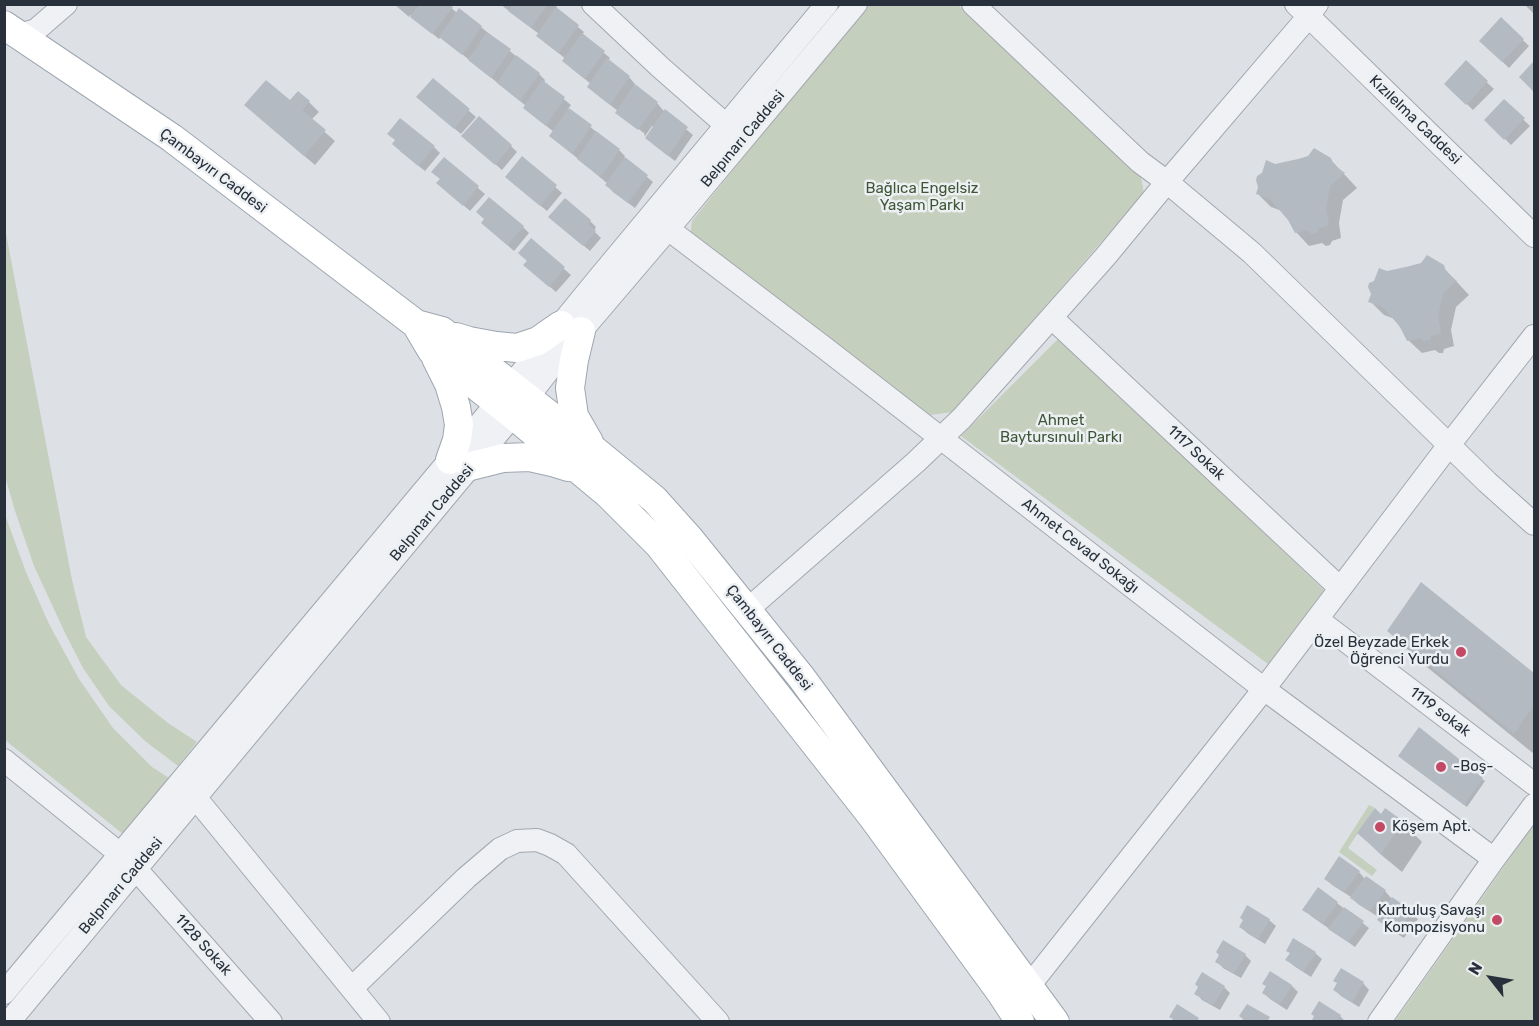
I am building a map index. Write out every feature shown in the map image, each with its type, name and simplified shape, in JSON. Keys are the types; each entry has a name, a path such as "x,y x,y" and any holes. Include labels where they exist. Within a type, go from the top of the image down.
{"main road":[{"name":"Çambayırı Caddesi","path":"12,30 172,138 430,335 586,460 654,499 689,538 801,677 1029,986 1048,1018"},
{"path":"571,328 574,360 570,388 574,416 586,460 552,462 530,457 460,463 456,408 430,335 517,348 571,328"},
{"name":"Çambayırı Caddesi","path":"586,460 608,494 659,545 871,815 1020,1022"}],"street":[{"path":"12,30 36,30 66,4"},
{"path":"593,4 726,125"},
{"name":"Belpınarı Caddesi","path":"13,1020 128,861 571,328 726,125 827,4"},
{"name":"Belpınarı Caddesi","path":"571,328 668,229 856,4"},
{"path":"973,4 1140,162 1252,253 1487,482 1534,524"},
{"path":"747,610 962,418 1105,257 1307,8"},
{"name":"Kızılelma Caddesi","path":"1307,8 1534,236"},
{"name":"Ahmet Cevad Sokağı","path":"668,229 1264,688 1494,859"},
{"name":"1117 Sokak","path":"1052,318 1340,588"},
{"path":"1029,986 1264,688 1534,336"},
{"name":"Belpınarı Caddesi","path":"4,993 128,861 195,797 460,463"},
{"name":"1119 sokak","path":"1317,619 1534,784"},
{"name":"1128 Sokak","path":"4,760 128,861 271,1022"},
{"path":"195,797 379,1022"},
{"path":"1379,1022 1534,805"},
{"path":"352,987 466,878 500,849 517,841 537,840 566,854 718,1022"}],"green space":[{"name":"Bağlıca Engelsiz Yaşam Parkı","path":"866,5 958,5 1141,177 1144,193 953,412 930,415 690,238 692,221"},
{"path":"5,228 72,580 86,637 121,685 168,723 197,742 178,766 145,741 109,706 83,668 34,566 15,511 4,473"},
{"name":"Ahmet Baytursınulı Parkı","path":"1059,338 1324,590 1268,664 961,436"},
{"path":"4,512 26,572 49,624 79,679 113,728 152,767 169,778 123,834 5,740"},
{"path":"1369,805 1375,808 1348,848 1377,870 1372,876 1339,852"},
{"path":"1534,824 1534,1021 1395,1021"}],"building":[{"path":"420,4 449,4 453,7 432,34 410,17"},
{"path":"513,4 548,4 531,28 508,11"},
{"path":"556,7 579,25 559,53 536,36"},
{"path":"459,8 482,26 462,55 439,37"},
{"path":"1501,17 1524,39 1502,62 1479,41"},
{"path":"487,32 511,49 491,78 468,60"},
{"path":"582,33 605,51 585,79 562,61"},
{"path":"516,55 540,73 520,101 497,83"},
{"path":"607,58 630,76 610,105 587,87"},
{"path":"1466,60 1488,81 1466,105 1444,84"},
{"path":"1534,61 1534,92 1519,77"},
{"path":"433,78 470,109 454,129 416,97"},
{"path":"266,80 290,100 298,91 310,101 302,110 326,130 304,156 244,105"},
{"path":"542,80 565,97 546,126 523,108"},
{"path":"635,84 658,102 638,130 615,113"},
{"path":"1504,99 1525,118 1504,140 1484,120"},
{"path":"569,108 592,125 572,154 549,136"},
{"path":"665,109 688,127 668,156 645,138"},
{"path":"479,116 512,145 495,165 461,136"},
{"path":"400,118 435,146 418,166 392,144 395,140 387,134"},
{"path":"596,131 620,149 600,177 577,159"},
{"path":"1314,148 1331,158 1334,165 1345,173 1330,186 1326,209 1329,225 1319,228 1312,234 1307,230 1295,233 1288,220 1270,199 1256,194 1258,187 1256,180 1257,176 1262,173 1266,160 1275,164 1298,159 1308,156"},
{"path":"522,156 557,185 540,206 505,177"},
{"path":"444,157 479,186 463,206 436,183 440,179 431,172"},
{"path":"625,157 648,175 628,203 605,185"},
{"path":"489,197 524,226 507,245 481,223 484,219 476,212"},
{"path":"565,198 591,220 588,224 596,231 583,246 548,217"},
{"path":"531,238 565,267 549,287 523,265 527,261 518,253"},
{"path":"1427,255 1444,265 1446,272 1457,281 1443,293 1438,316 1441,333 1431,336 1430,340 1424,341 1420,338 1407,341 1400,327 1383,307 1368,302 1371,294 1368,287 1369,283 1374,281 1379,268 1387,271 1410,266 1421,263"},
{"name":"Özel Beyzade Erkek Öğrenci Yurdu","path":"1421,582 1534,673 1534,705 1514,734 1387,631"},
{"name":"-Boş-","path":"1419,727 1483,778 1464,805 1398,756"},
{"name":"Köşem Apt.","path":"1375,808 1381,814 1385,808 1403,821 1381,854 1357,833"},
{"path":"1339,856 1360,871 1344,892 1324,879"},
{"path":"1366,876 1386,890 1370,911 1350,898"},
{"path":"1318,887 1338,902 1323,923 1302,910"},
{"path":"1392,897 1412,911 1397,933 1377,920"},
{"path":"1247,905 1270,919 1258,939 1239,927 1243,920 1240,918"},
{"path":"1344,907 1364,921 1348,942 1328,929"},
{"path":"1293,938 1316,952 1304,971 1285,960 1290,953 1286,951"},
{"path":"1223,940 1246,954 1234,973 1215,962 1219,955 1216,952"},
{"path":"1341,968 1364,982 1352,1002 1333,990 1337,983 1333,981"},
{"path":"1270,971 1292,985 1280,1004 1262,993 1266,986 1262,984"},
{"path":"1202,972 1225,986 1213,1005 1194,994 1198,987 1195,984"},
{"path":"1319,1001 1341,1015 1337,1022 1311,1022 1314,1016 1311,1014"},
{"path":"1177,1004 1199,1018 1197,1022 1171,1022 1173,1019 1169,1017"},
{"path":"1247,1004 1270,1017 1267,1022 1241,1022 1243,1019 1239,1016"}],"place":[{"name":"Özel Beyzade Erkek Öğrenci Yurdu","path":"1461,652"},
{"name":"-Boş-","path":"1441,767"},
{"name":"Köşem Apt.","path":"1380,827"},
{"name":"Kurtuluş Savaşı Kompozisyonu","path":"1497,920"}]}
